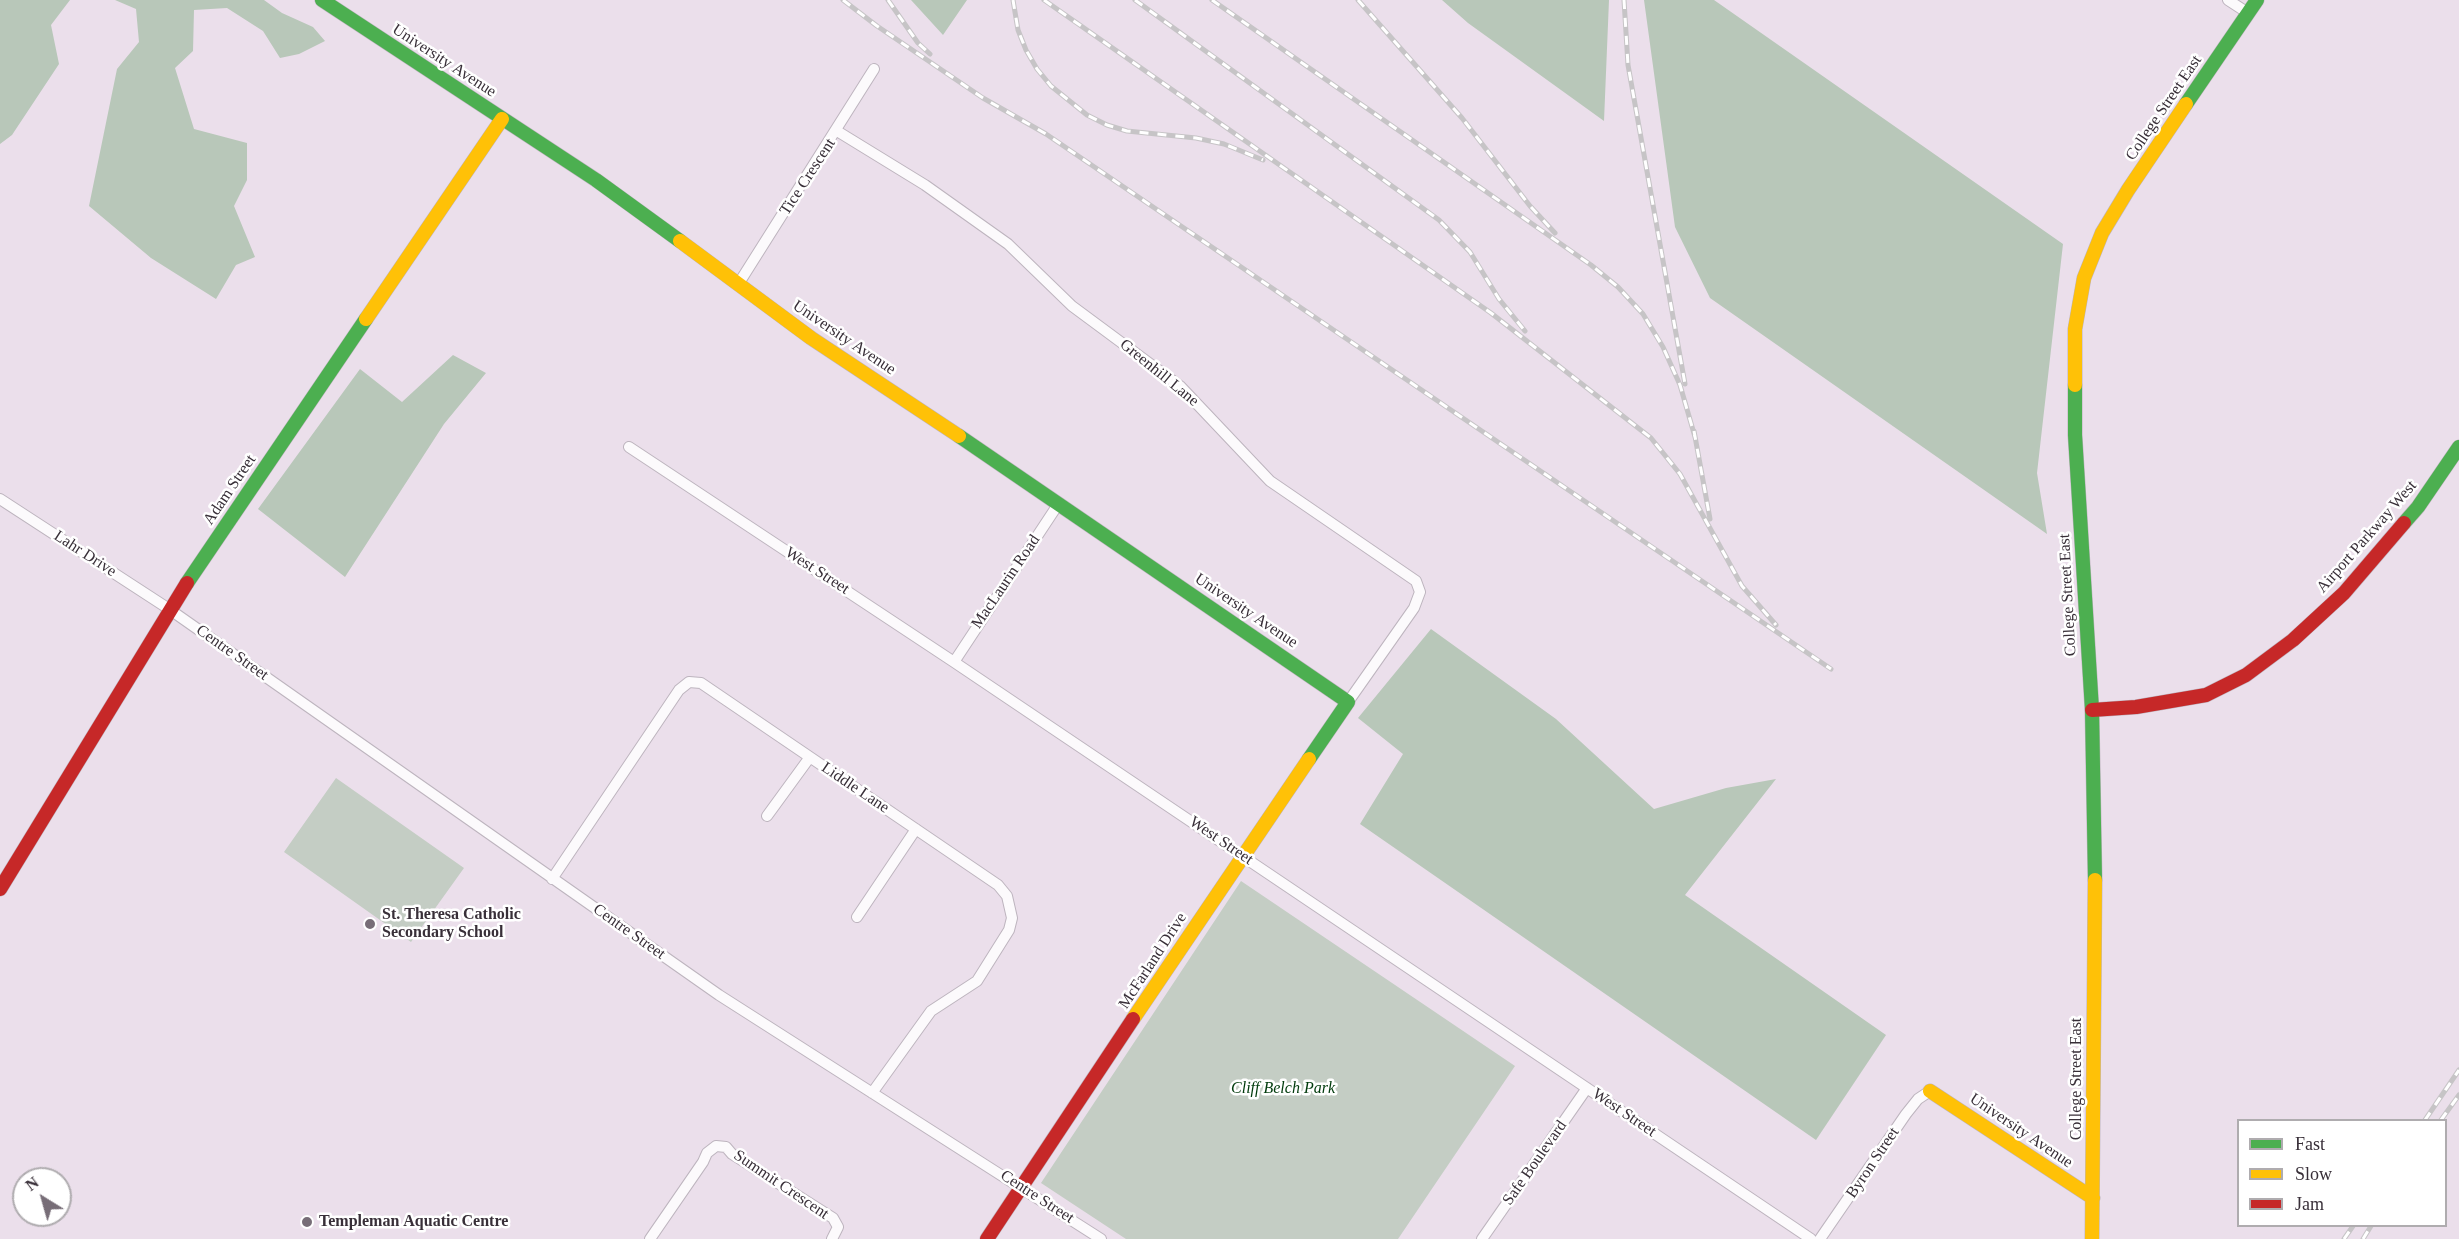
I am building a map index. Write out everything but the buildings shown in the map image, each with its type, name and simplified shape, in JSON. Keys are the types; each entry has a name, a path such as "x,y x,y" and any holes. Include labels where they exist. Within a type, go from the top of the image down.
{"street":[{"name":"University Avenue","path":"322,0 596,180 811,338 1059,503 1348,702"},
{"path":"2228,0 2248,13"},
{"name":"College Street East","path":"2092,1239 2095,851 2092,710 2075,435 2075,329 2084,278 2102,233 2128,190 2257,0"},
{"name":"Tice Crescent","path":"739,283 874,69"},
{"name":"Adam Street","path":"0,889 169,609 502,118"},
{"name":"Greenhill Lane","path":"837,131 925,185 1008,244 1072,306 1180,386 1270,481 1416,581 1420,592 1414,608 1348,702"},
{"name":"West Street","path":"629,447 954,662 1811,1239"},
{"name":"Airport Parkway West","path":"2092,710 2136,707 2206,695 2246,675 2293,640 2344,593 2418,507 2459,447"},
{"name":"Lahr Drive","path":"0,499 169,609"},
{"name":"MacLaurin Road","path":"954,662 1059,503"},
{"name":"Centre Street","path":"169,609 720,995 1101,1239"},
{"name":"Liddle Lane","path":"552,879 679,690 689,682 701,683 998,885 1007,896 1012,918 1010,930 977,981 931,1011 872,1093"},
{"name":"McFarland Drive","path":"987,1239 1020,1186 1059,1133 1242,855 1348,702"},
{"path":"767,816 810,757"},
{"path":"857,917 916,829"},
{"name":"Safe Boulevard","path":"1482,1239 1587,1088"},
{"name":"University Avenue","path":"1930,1091 2093,1198"},
{"name":"Byron Street","path":"1820,1239 1906,1114 1918,1099 1930,1091"},
{"name":"Summit Crescent","path":"650,1239 707,1153 716,1146 726,1147 732,1154 833,1218 838,1227 832,1239"}],"green space":[{"path":"0,0 70,0 51,25 59,64 12,135 0,144"},
{"path":"115,0 264,0 282,13 313,27 325,41 299,54 280,58 263,31 227,8 194,10 193,51 175,68 194,129 247,143 247,180 234,206 255,257 236,265 216,299 151,258 89,206 117,69 139,42 136,9"},
{"path":"911,0 967,0 943,35"},
{"path":"1442,0 1609,0 1604,121 1468,23"},
{"path":"1644,0 1714,0 2063,244 2037,473 2047,534 1710,298 1675,227"},
{"path":"453,355 486,373 444,424 345,577 258,509 360,369 402,402"},
{"path":"1431,629 1556,719 1654,809 1726,788 1776,779 1685,895 1886,1035 1816,1140 1360,824 1403,754 1358,718"},
{"path":"336,778 464,868 411,942 284,852"},
{"name":"Cliff Belch Park","path":"1241,881 1515,1066 1398,1239 1126,1239 1041,1183"}],"railway":[{"path":"843,0 877,26 983,98 1046,134 1831,669"},
{"path":"888,0 918,43 930,54"},
{"path":"1013,0 1018,30 1037,69 1051,86 1087,115 1107,125 1127,131 1196,138 1224,144 1263,160"},
{"path":"1044,0 1491,313 1651,438 1680,474 1742,586 1776,625"},
{"path":"1135,0 1439,220 1470,252 1499,299 1525,331"},
{"path":"1212,0 1591,265 1618,287 1643,314 1663,347 1680,385 1695,437"},
{"path":"1358,0 1462,118 1530,206 1555,233"},
{"path":"1624,0 1628,65 1685,384"},
{"path":"1694,431 1710,519"},
{"path":"2426,1119 2459,1070"},
{"path":"2442,1119 2459,1095"},
{"path":"2344,1239 2352,1227"},
{"path":"2363,1239 2370,1227"}],"traffic: fast":[{"path":"322,0 596,180 680,241"},
{"path":"2186,104 2257,0"},
{"path":"187,583 366,319"},
{"path":"2075,385 2075,435 2092,710 2095,880"},
{"path":"959,436 1348,702 1309,759"},
{"path":"2404,523 2418,507 2459,447"}],"traffic: slow":[{"path":"2075,385 2075,329 2084,278 2102,233 2186,104"},
{"path":"366,319 502,119"},
{"path":"680,241 811,338 959,436"},
{"path":"1133,1019 1309,759"},
{"path":"2092,1239 2095,880"},
{"path":"1930,1091 2093,1198"}],"traffic: jam":[{"path":"2092,710 2136,707 2206,695 2246,675 2293,640 2344,593 2404,523"},
{"path":"0,889 187,583"},
{"path":"987,1239 1133,1019"}],"place":[{"name":"St. Theresa Catholic Secondary School","path":"370,924"},
{"name":"Templeman Aquatic Centre","path":"307,1222"}]}
